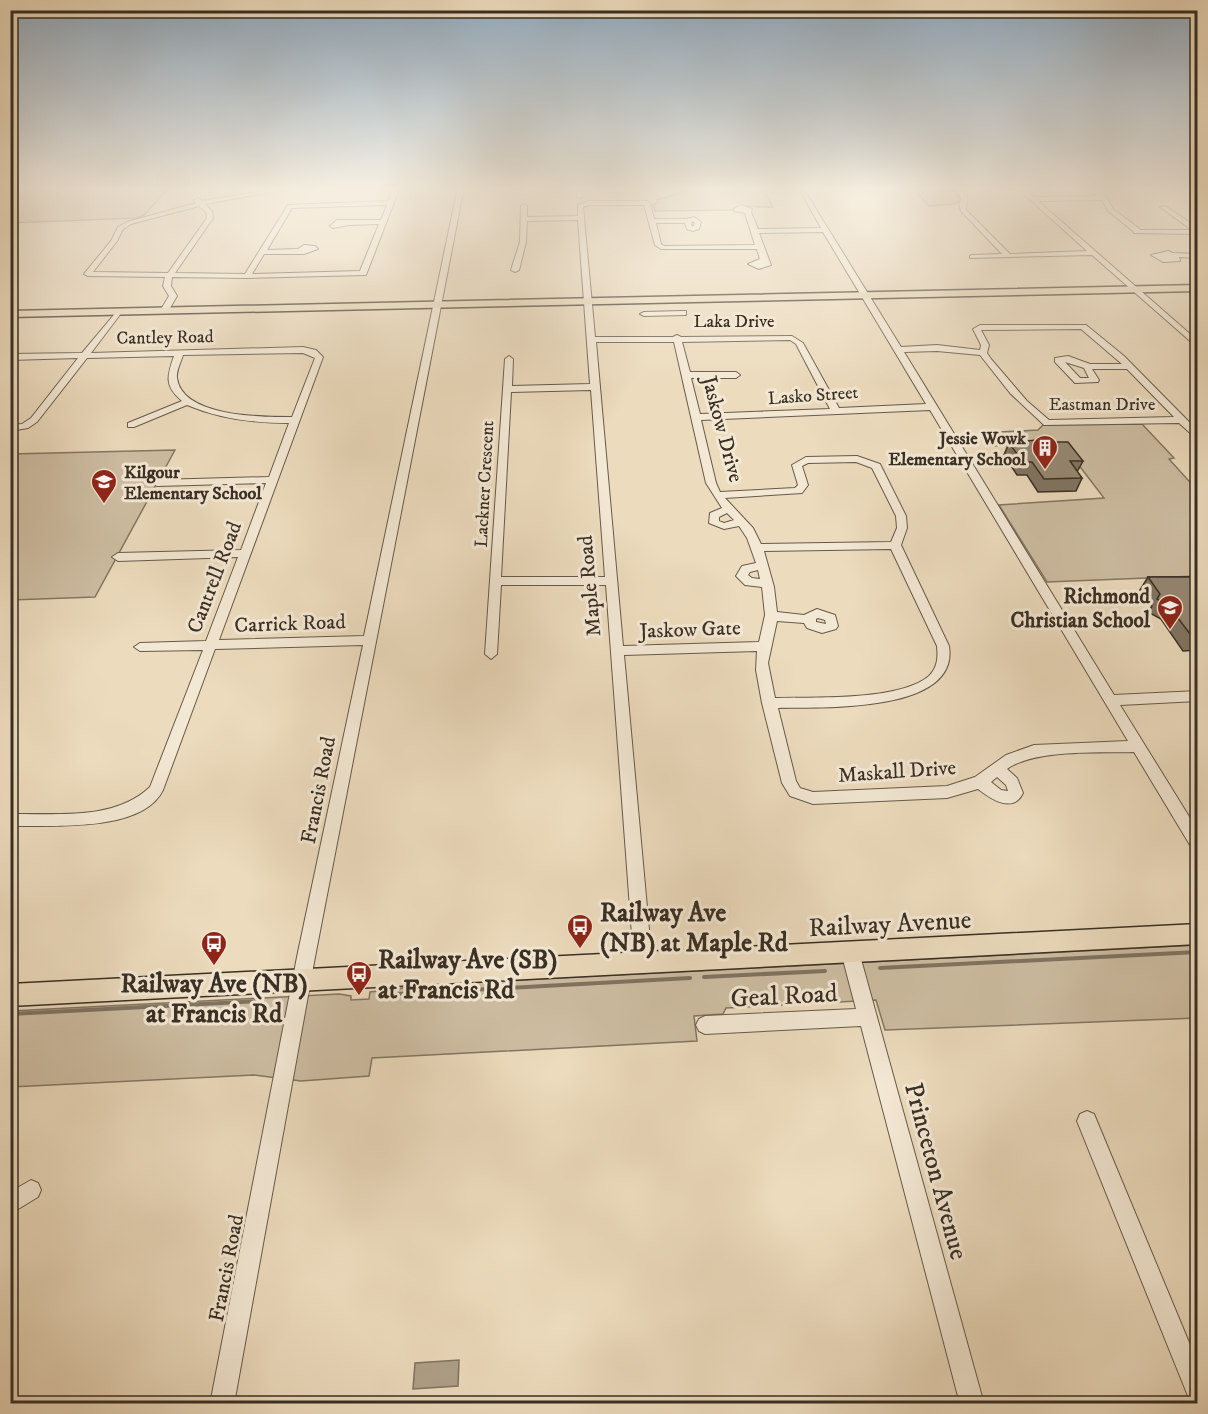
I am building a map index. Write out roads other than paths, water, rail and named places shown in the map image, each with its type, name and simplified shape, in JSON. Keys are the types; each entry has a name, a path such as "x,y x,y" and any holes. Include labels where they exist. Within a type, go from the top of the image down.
{"main road":[{"path":"10,314 1197,288"},
{"name":"Railway Avenue","path":"10,995 1197,934"}],"street":[{"path":"103,253 88,274 247,276 363,273 370,253"},
{"path":"164,311 172,296 167,284 171,274 186,253"},
{"path":"247,276 260,253"},
{"name":"Francis Road","path":"222,1404 301,980 447,253"},
{"path":"515,270 520,253"},
{"name":"Maple Road","path":"582,253 643,962"},
{"path":"761,253 765,262"},
{"path":"838,253 1197,845"},
{"path":"1005,253 1008,256"},
{"path":"972,257 1093,253 1197,346"},
{"path":"1174,255 1197,256"},
{"path":"661,300 664,313"},
{"path":"10,428 25,426 41,412 118,312"},
{"path":"644,314 683,313"},
{"path":"898,350 937,348 983,353 986,345 977,328 1077,325 1088,329 1128,366 1197,437"},
{"name":"Laka Drive","path":"590,340 781,337 796,340 821,379 836,411"},
{"name":"Jaskow Drive","path":"677,338 711,483 717,495 742,522 756,548 766,583 771,616 764,646 762,670 792,794"},
{"name":"Cantley Road","path":"10,357 303,350 313,352 319,357"},
{"name":"Eastman Drive","path":"983,353 996,374 1023,399 1038,419 1047,423 1181,420"},
{"path":"179,354 172,368 172,379 175,388 187,402 212,412 240,418 296,420"},
{"name":"Cantrell Road","path":"10,820 111,815 140,805 152,795 159,785 319,357"},
{"name":"Lackner Crescent","path":"492,654 509,359"},
{"path":"1089,367 1128,366"},
{"path":"687,375 736,375"},
{"path":"507,389 594,387"},
{"path":"131,425 187,402"},
{"name":"Lasko Street","path":"697,417 811,414 931,407"},
{"path":"717,495 798,491 803,485 797,465 806,460 869,461 878,468 901,516 902,528 895,545 943,646 943,665 939,672 918,687 888,698 769,703"},
{"path":"157,483 274,480"},
{"path":"729,509 714,515 714,523 724,526 742,522"},
{"path":"756,548 895,545"},
{"path":"118,557 245,553"},
{"path":"761,567 746,568 742,576 751,582 766,583"},
{"path":"496,581 611,581"},
{"path":"771,616 808,619"},
{"name":"Carrick Road","path":"140,647 369,640"},
{"name":"Jaskow Gate","path":"617,651 764,646"},
{"path":"1110,700 1197,696"},
{"name":"Maskall Drive","path":"792,794 813,798 936,792 980,782 1011,759 1034,751 1138,746"},
{"path":"980,782 998,796 1012,797 1016,792 1015,785 997,769"},
{"name":"Princeton Avenue","path":"850,952 972,1404"},
{"name":"Geal Road","path":"705,1025 867,1017"},
{"path":"1087,1121 1197,1393"},
{"path":"10,1204 31,1190"}],"waterway":[{"path":"880,968 1198,952"},
{"path":"704,977 825,971"},
{"path":"380,995 690,978"},
{"path":"10,1014 260,1001"}],"place":[{"name":"Jessie Wowk Elementary School","path":"1045,471"},
{"name":"Kilgour Elementary School","path":"104,505"},
{"name":"Richmond Christian School","path":"1170,631"},
{"name":"Railway Ave (NB) at Maple Rd","path":"580,950"},
{"name":"Railway Ave (NB) at Francis Rd","path":"214,967"},
{"name":"Railway Ave (SB) at Francis Rd","path":"359,997"}]}
